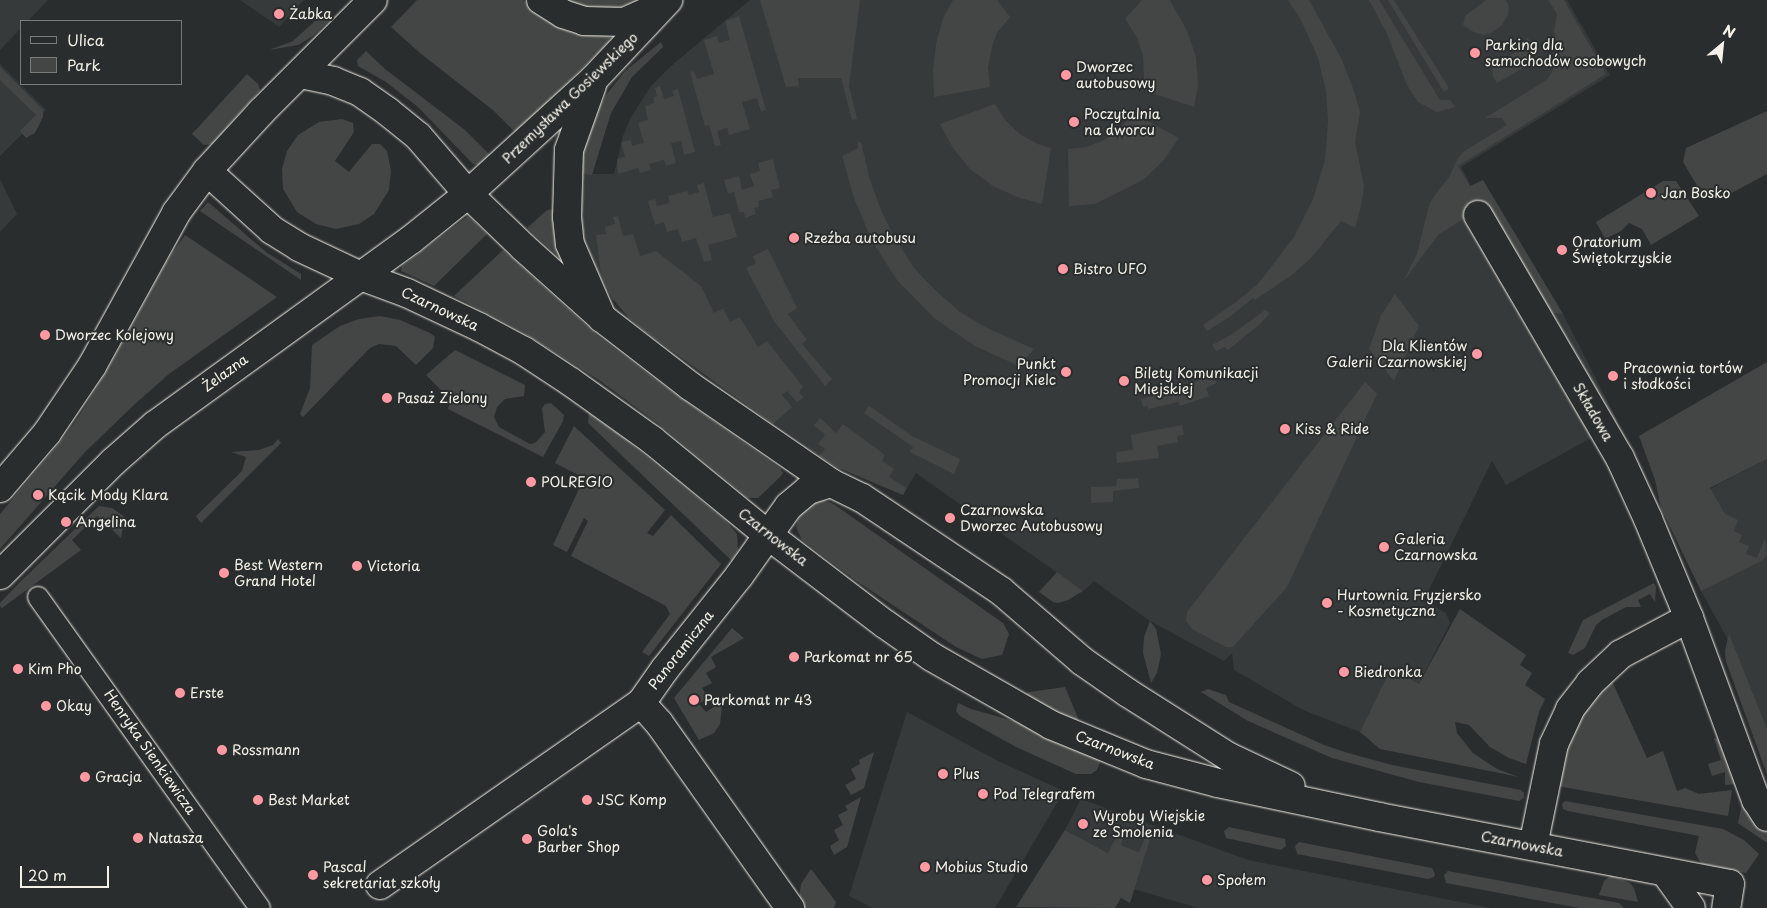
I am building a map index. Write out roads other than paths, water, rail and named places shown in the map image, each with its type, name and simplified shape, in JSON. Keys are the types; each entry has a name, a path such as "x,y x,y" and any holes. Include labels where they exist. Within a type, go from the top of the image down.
{"street":[{"path":"0,488 47,433 92,366 176,213 208,171 261,112 373,0"},
{"path":"540,0 563,14 584,21 605,22 624,22 667,2"},
{"name":"Przemysława Gosiewskiego","path":"468,194 518,151 593,80 667,2"},
{"name":"Czarnowska","path":"301,74 332,81 360,92 387,111 418,136 468,194 523,247 602,318 690,386 831,483 862,498 1001,591 1082,661 1214,749 1264,775 1379,817"},
{"path":"593,80 569,150 567,217 570,244 602,318"},
{"name":"Czarnowska","path":"208,171 272,230 299,247 362,276 407,293 479,327 524,351 652,440 768,535 932,657 1051,725 1125,756 1174,772 1379,817 1665,872 1728,896"},
{"name":"Żelazna","path":"0,575 134,442 191,398 362,276 468,194"},
{"name":"Składowa","path":"1478,215 1620,458 1648,519 1689,618 1756,800 1767,817"},
{"name":"Panoramiczna","path":"790,908 659,723 641,703 798,496 812,488 831,483"},
{"name":"Henryka Sienkiewicza","path":"38,597 260,908"},
{"path":"1533,846 1554,744 1570,709 1590,683 1622,654 1689,618"},
{"path":"380,885 641,703"},
{"path":"1665,872 1691,908"}],"place":[{"name":"Żabka","path":"279,14"},
{"name":"Parking dla samochodów osobowych","path":"1475,53"},
{"name":"Dworzec autobusowy","path":"1066,75"},
{"name":"Poczytalnia na dworcu","path":"1074,122"},
{"name":"Jan Bosko","path":"1651,193"},
{"name":"Rzeźba autobusu","path":"794,238"},
{"name":"Oratorium Świętokrzyskie","path":"1562,250"},
{"name":"Bistro UFO","path":"1063,269"},
{"name":"Dworzec Kolejowy","path":"45,335"},
{"name":"Dla Klientów Galerii Czarnowskiej","path":"1477,354"},
{"name":"Punkt Promocji Kielc","path":"1066,372"},
{"name":"Pracownia tortów i słodkości","path":"1613,376"},
{"name":"Bilety Komunikacji Miejskiej","path":"1124,381"},
{"name":"Pasaż Zielony","path":"387,398"},
{"name":"Kiss & Ride","path":"1285,429"},
{"name":"POLREGIO","path":"531,482"},
{"name":"Kącik Mody Klara","path":"38,495"},
{"name":"Czarnowska Dworzec Autobusowy","path":"950,518"},
{"name":"Angelina","path":"66,522"},
{"name":"Galeria Czarnowska","path":"1384,547"},
{"name":"Victoria","path":"357,566"},
{"name":"Best Western Grand Hotel","path":"224,573"},
{"name":"Hurtownia Fryzjersko - Kosmetyczna","path":"1327,603"},
{"name":"Parkomat nr 65","path":"794,657"},
{"name":"Kim Pho","path":"18,669"},
{"name":"Biedronka","path":"1344,672"},
{"name":"Erste","path":"180,693"},
{"name":"Parkomat nr 43","path":"694,700"},
{"name":"Okay","path":"46,706"},
{"name":"Rossmann","path":"222,750"},
{"name":"Plus","path":"943,774"},
{"name":"Gracja","path":"85,777"},
{"name":"Pod Telegrafem","path":"983,794"},
{"name":"Best Market","path":"258,800"},
{"name":"JSC Komp","path":"587,800"},
{"name":"Wyroby Wiejskie ze Smolenia","path":"1083,824"},
{"name":"Natasza","path":"138,838"},
{"name":"Gola's Barber Shop","path":"527,839"},
{"name":"Mobius Studio","path":"925,867"},
{"name":"Pascal sekretariat szkoły","path":"313,875"},
{"name":"Społem","path":"1207,880"}]}
